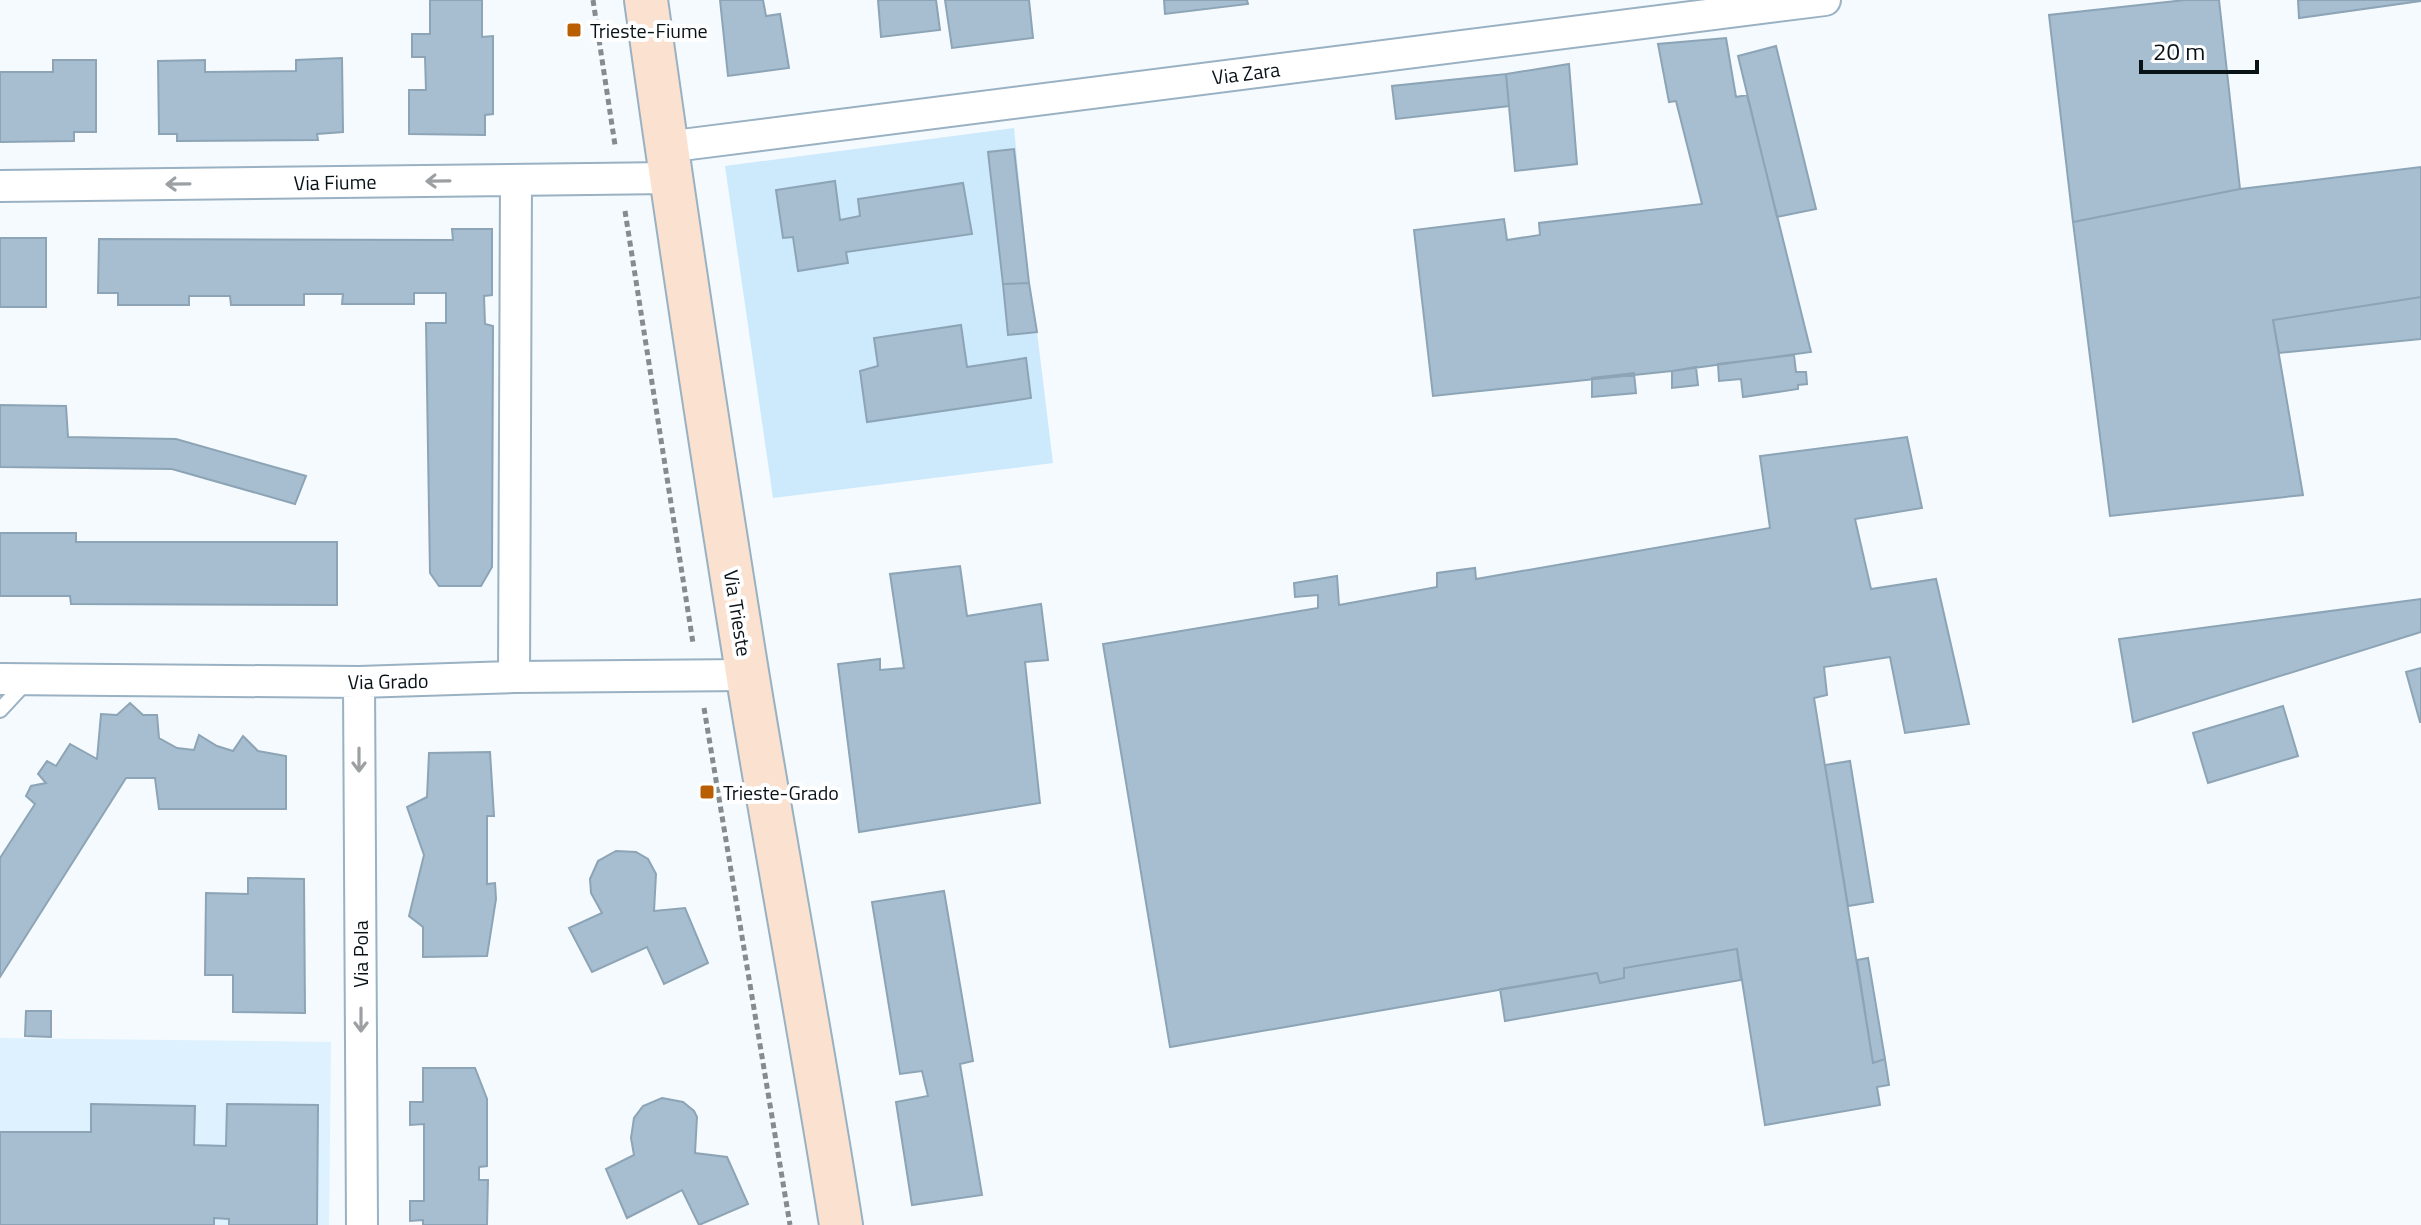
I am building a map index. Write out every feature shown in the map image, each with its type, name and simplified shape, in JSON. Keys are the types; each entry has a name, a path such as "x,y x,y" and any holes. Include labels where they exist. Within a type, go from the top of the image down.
{"street":[{"name":"Via Trieste","path":"646,0 747,675 841,1225"},
{"name":"Via Zara","path":"668,162 1825,0"},
{"name":"Via Fiume","path":"0,186 619,178 668,162"},
{"path":"514,677 516,180"},
{"name":"Via Grado","path":"14,679 359,682 747,675"},
{"name":"Via Pola","path":"359,682 362,1225"}],"lane":[{"name":"Via Grado","path":"0,710 14,679"}],"path":[{"path":"593,0 619,178 790,1225"}],"shaded area":[{"path":"1014,128 1029,283 1053,463 773,498 725,166"},
{"path":"0,1038 331,1042 329,1225 0,1225"}],"building":[{"path":"430,0 482,0 482,37 493,36 493,114 485,115 485,135 409,134 409,90 426,90 425,57 412,57 412,34 430,34"},
{"path":"720,0 763,0 766,16 780,14 789,68 728,76"},
{"path":"878,0 936,0 940,30 881,37"},
{"path":"945,0 1029,0 1033,38 952,48"},
{"path":"1164,0 1247,0 1248,4 1165,14"},
{"path":"2185,0 2219,0 2240,189 2073,222 2049,15"},
{"path":"2298,0 2421,0 2421,1 2299,18"},
{"path":"1726,38 1736,97 1747,95 1811,352 1672,371 1433,396 1414,230 1504,219 1507,240 1540,235 1539,223 1702,204 1676,101 1669,102 1658,44"},
{"path":"1776,46 1816,209 1777,217 1738,56"},
{"path":"342,58 343,132 317,134 318,140 177,141 177,134 159,134 158,61 205,60 205,72 296,71 296,60"},
{"path":"53,60 96,60 96,132 74,132 74,141 0,142 0,72 53,72"},
{"path":"1569,64 1577,164 1515,171 1506,74"},
{"path":"1506,74 1509,106 1396,119 1392,86"},
{"path":"1014,149 1029,283 1003,284 988,152"},
{"path":"2421,167 2421,297 2273,320 2303,495 2110,516 2073,222 2240,189"},
{"path":"835,181 840,220 860,216 858,199 963,183 972,234 846,252 848,263 798,271 793,237 783,238 776,190"},
{"path":"452,229 492,229 492,295 484,296 485,324 493,326 492,567 481,586 439,586 430,573 426,323 446,323 446,293 414,293 414,304 342,304 343,294 304,294 304,305 231,305 230,296 189,296 189,305 118,305 118,293 98,293 99,239 453,240"},
{"path":"0,238 46,238 46,307 0,307"},
{"path":"1029,283 1037,332 1008,335 1003,284"},
{"path":"2421,297 2421,339 2279,353 2273,320"},
{"path":"961,325 967,367 1026,358 1031,398 867,422 860,371 878,366 874,338"},
{"path":"1794,355 1796,372 1806,372 1807,384 1798,385 1798,389 1743,397 1741,379 1719,381 1718,364"},
{"path":"1696,367 1698,385 1672,388 1672,371"},
{"path":"1634,373 1636,393 1592,397 1592,378"},
{"path":"0,405 66,406 68,437 176,439 306,476 295,504 172,469 0,467"},
{"path":"1907,437 1922,508 1855,519 1871,589 1936,579 1969,724 1905,733 1890,657 1824,667 1827,695 1814,698 1873,1063 1885,1059 1889,1085 1877,1087 1880,1105 1765,1125 1737,949 1624,968 1624,978 1600,983 1597,973 1170,1047 1103,644 1318,608 1318,595 1295,597 1294,583 1337,576 1339,605 1437,587 1437,573 1475,568 1476,579 1770,528 1760,456"},
{"path":"0,533 76,533 76,542 337,542 337,605 71,604 70,596 0,596"},
{"path":"960,566 967,616 1041,604 1048,660 1025,662 1040,803 859,832 838,664 880,659 880,670 904,668 890,574"},
{"path":"2421,599 2421,632 2133,722 2119,639"},
{"path":"2421,668 2421,722 2420,722 2406,672"},
{"path":"130,703 143,715 157,715 159,738 177,748 194,750 199,735 233,751 243,736 258,751 286,756 286,809 159,809 155,778 126,778 0,977 0,858 35,804 26,796 31,786 46,783 38,774 47,761 56,766 70,744 97,759 101,714 117,715"},
{"path":"2283,706 2298,756 2208,783 2193,733"},
{"path":"490,752 494,816 487,816 487,884 495,883 496,899 487,956 423,957 423,927 409,916 424,855 407,807 427,797 429,753"},
{"path":"1850,761 1873,902 1848,906 1825,765"},
{"path":"616,851 636,852 648,859 656,874 654,911 685,908 708,963 664,984 647,947 592,972 569,928 602,913 591,893 590,879 598,861"},
{"path":"248,878 304,879 305,1013 233,1012 233,975 205,975 206,893 248,894"},
{"path":"944,891 973,1061 960,1064 982,1195 912,1205 896,1102 928,1096 922,1071 900,1074 872,902"},
{"path":"1737,949 1741,980 1505,1021 1500,989 1597,973 1600,983 1624,978 1624,968"},
{"path":"1868,958 1885,1059 1873,1063 1857,960"},
{"path":"26,1011 51,1011 51,1037 25,1036"},
{"path":"423,1068 475,1068 487,1099 487,1166 479,1167 479,1180 488,1180 487,1225 423,1225 423,1220 410,1221 410,1201 424,1201 424,1124 410,1125 410,1102 423,1102"},
{"path":"662,1098 683,1102 694,1111 697,1117 695,1153 727,1157 748,1204 699,1225 682,1190 627,1218 606,1169 634,1155 631,1138 634,1118 643,1106"},
{"path":"91,1104 195,1106 194,1145 226,1146 227,1104 318,1105 317,1225 229,1225 229,1219 214,1218 214,1225 0,1225 0,1132 91,1132"}],"place":[{"name":"Trieste-Fiume","path":"574,30"},
{"name":"Trieste-Grado","path":"707,792"}]}
